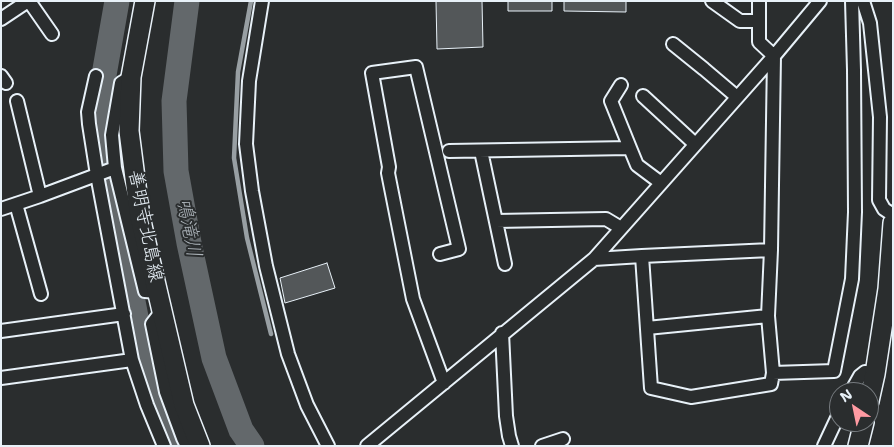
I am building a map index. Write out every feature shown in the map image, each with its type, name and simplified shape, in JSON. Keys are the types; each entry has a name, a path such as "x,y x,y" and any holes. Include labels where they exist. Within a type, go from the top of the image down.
{"main road":[{"name":"善明寺北島線","path":"145,1 131,77 129,131 140,217 184,405 200,446"},
{"path":"873,382 888,289 893,223"},
{"path":"858,446 862,432"}],"street":[{"path":"1,19 29,1 52,34"},
{"path":"262,1 249,81 246,144 252,191 266,266 288,354 307,405 328,446"},
{"path":"712,1 740,21 759,20"},
{"path":"642,256 651,388 691,397 771,384 768,316 774,56 758,42 759,1"},
{"path":"367,446 594,259 774,56 820,1"},
{"path":"772,373 834,371 852,279 854,240 852,1"},
{"path":"863,1 870,23 880,117 880,200 884,209 893,215"},
{"path":"673,44 737,97"},
{"path":"440,254 459,249 416,67 372,73 389,167 388,173 413,298 444,383"},
{"path":"96,76 88,112 89,124 132,360 147,406 174,443"},
{"path":"131,77 120,83 112,135 115,168 145,291 157,292"},
{"path":"621,85 611,101 630,148 637,165 661,183"},
{"path":"643,96 695,144"},
{"path":"17,101 40,196"},
{"path":"449,151 630,148"},
{"path":"481,151 505,264"},
{"path":"1,209 115,168"},
{"path":"16,204 41,294"},
{"path":"496,221 606,220 621,228"},
{"path":"594,259 771,250"},
{"path":"162,311 152,324 174,443"},
{"path":"1,331 124,314"},
{"path":"647,328 768,316"},
{"path":"502,333 506,416 512,446"},
{"path":"1,378 132,360"},
{"path":"857,382 865,372 875,374"},
{"path":"824,446 831,432"},
{"path":"542,446 563,439"}],"building":[{"path":"436,1 482,1 483,47 437,49"},
{"path":"508,1 552,1 552,11 508,11"},
{"path":"564,1 626,1 626,12 564,11"},
{"path":"327,263 335,288 285,303 280,278"}],"waterway":[{"path":"117,1 98,109 99,133 107,184 121,239 152,400 174,446"},
{"name":"鳴滝川","path":"187,1 174,101 176,171 189,243 214,358 241,430 252,446"},
{"path":"251,1 238,72 234,158 247,238 271,334"}]}
